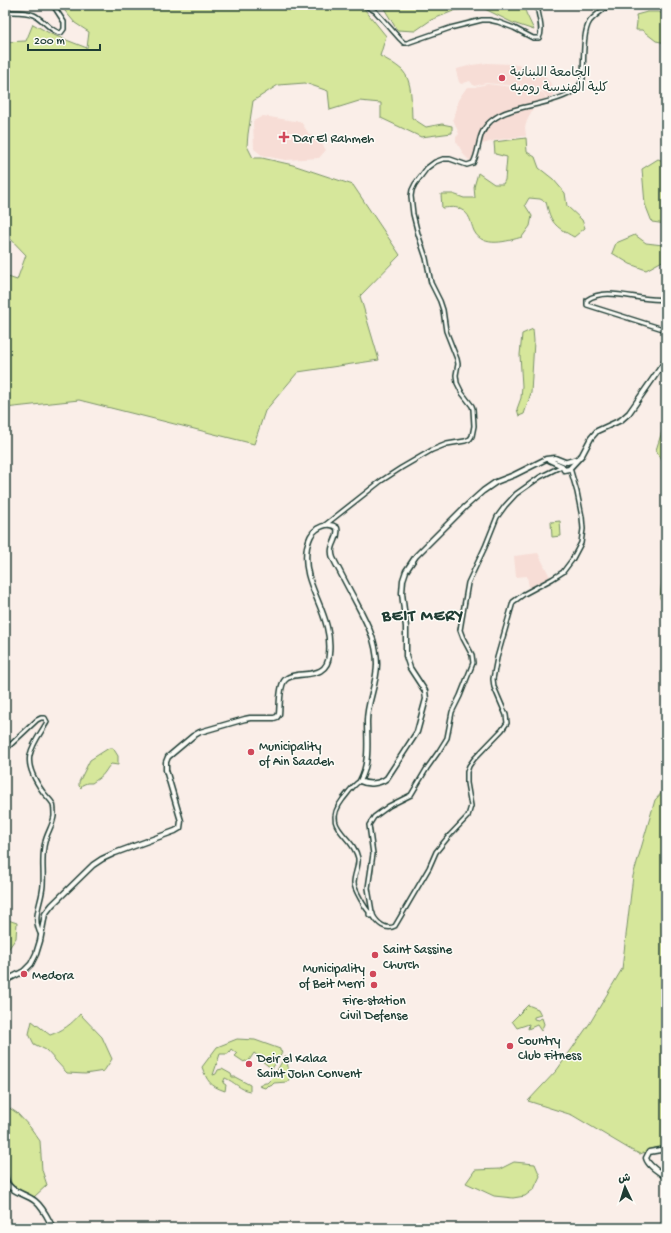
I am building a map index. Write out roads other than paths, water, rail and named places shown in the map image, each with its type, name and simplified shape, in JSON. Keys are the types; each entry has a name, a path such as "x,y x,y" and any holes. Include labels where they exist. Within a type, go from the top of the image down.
{"main road":[{"path":"5,981 28,968 36,954 45,914 52,905 93,865 116,853 180,828 181,821 166,770 166,762 170,755 193,736 205,730 250,718 270,719 277,717 279,714 281,688 284,681 292,676 312,674 320,670 326,664 329,654 327,627 311,584 306,565 310,537 315,531 325,525 332,525 337,528 337,536 332,547 333,558 371,632 375,649 376,672 368,715 367,756 361,780 364,783 380,782 387,778 417,732 426,699 425,691 410,668 406,656 406,627 402,594 403,580 408,567 414,558 465,507 496,482 546,459 554,458 566,466 577,459 584,452 591,438 597,431 621,420 629,413 666,360"},
{"path":"666,1149 649,1152 646,1158 655,1169 666,1177"},
{"path":"5,1179 11,1188 38,1203 53,1228"}],"street":[{"path":"5,12 32,14 56,32 61,33 64,29 64,24 53,5"},
{"path":"364,5 375,11 400,40 407,43 450,28 482,20 498,22 533,38 539,38 541,35 541,29 537,5"},
{"path":"325,525 401,468 446,444 465,441 470,439 472,436 474,426 472,406 462,393 457,383 457,359 449,339 443,310 431,283 426,258 413,214 412,190 427,168 438,161 454,159 467,165 473,163 483,129 500,115 513,110 550,101 576,90 581,84 583,78 587,28 592,18 610,5"},
{"path":"666,299 649,299 604,294 596,295 590,298 587,305 666,330"},
{"path":"361,780 340,803 336,810 335,821 338,829 356,852 358,860 354,884 363,903 372,914 383,926 390,928 395,926 429,868 436,852 468,816 471,806 467,783 468,768 474,759 507,723 506,715 492,679 513,602 524,594 563,572 572,560 581,543 583,533 582,517 572,476 566,466 551,471 540,477 516,494 505,506 497,517 470,578 460,630 472,654 473,663 452,712 447,738 411,795 390,806 374,817 370,824 369,830 373,854 368,888 372,914"},
{"path":"5,750 37,720 43,717 46,719 47,722 34,744 30,760 35,777 43,792 52,803 54,811 54,817 46,837 44,848 43,888 36,917 37,926 41,936"}],"place":[{"name":"الجامعة اللبنانية كلية الهندسة روميه","path":"502,78"},
{"name":"Dar El Rahmeh","path":"284,137"},
{"name":"Municipality of Ain Saadeh","path":"251,752"},
{"name":"Saint Sassine Church","path":"375,955"},
{"name":"Medora","path":"24,974"},
{"name":"Municipality of Beit Merri","path":"373,974"},
{"name":"Fire-station Civil Defense","path":"374,985"},
{"name":"Country Club Fitness","path":"510,1046"},
{"name":"Deir el Kalaa Saint John Convent","path":"249,1064"}],"district":[{"name":"BEIT MERY","path":"423,614"}]}
